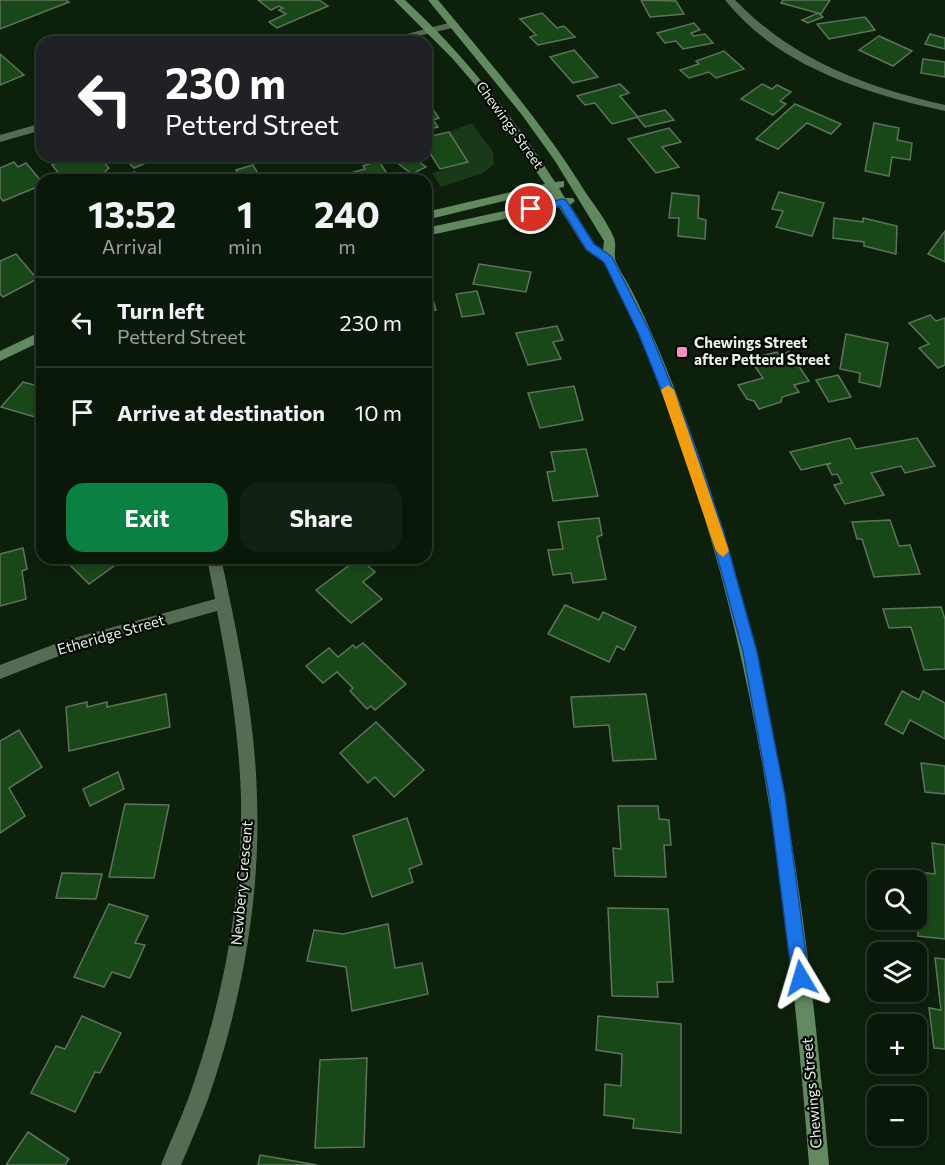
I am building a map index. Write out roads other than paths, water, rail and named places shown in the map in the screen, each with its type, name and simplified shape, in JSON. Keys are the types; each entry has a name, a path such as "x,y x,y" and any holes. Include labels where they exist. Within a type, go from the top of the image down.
{"street":[{"name":"Chewings Street","path":"399,0 433,30 476,78 533,154 590,246 608,260 644,332 681,424 717,530 750,652 787,865 814,1091 819,1165"},
{"name":"Chewings Street","path":"433,0 552,148 610,241 608,260"},
{"path":"730,0 756,27 787,51 828,71 874,89 945,108"},
{"path":"408,36 452,25"},
{"path":"476,78 493,73"},
{"path":"508,118 526,113"},
{"path":"0,139 36,128"},
{"path":"533,154 552,148"},
{"path":"432,215 574,181"},
{"path":"432,231 584,198"},
{"path":"0,356 36,339"},
{"name":"Newbery Crescent","path":"171,1165 204,1081 234,961 248,849 249,798 241,701 215,564"},
{"name":"Etheridge Street","path":"0,672 63,648 223,603"}],"place":[{"name":"Chewings Street after Petterd Street","path":"682,352"}]}
